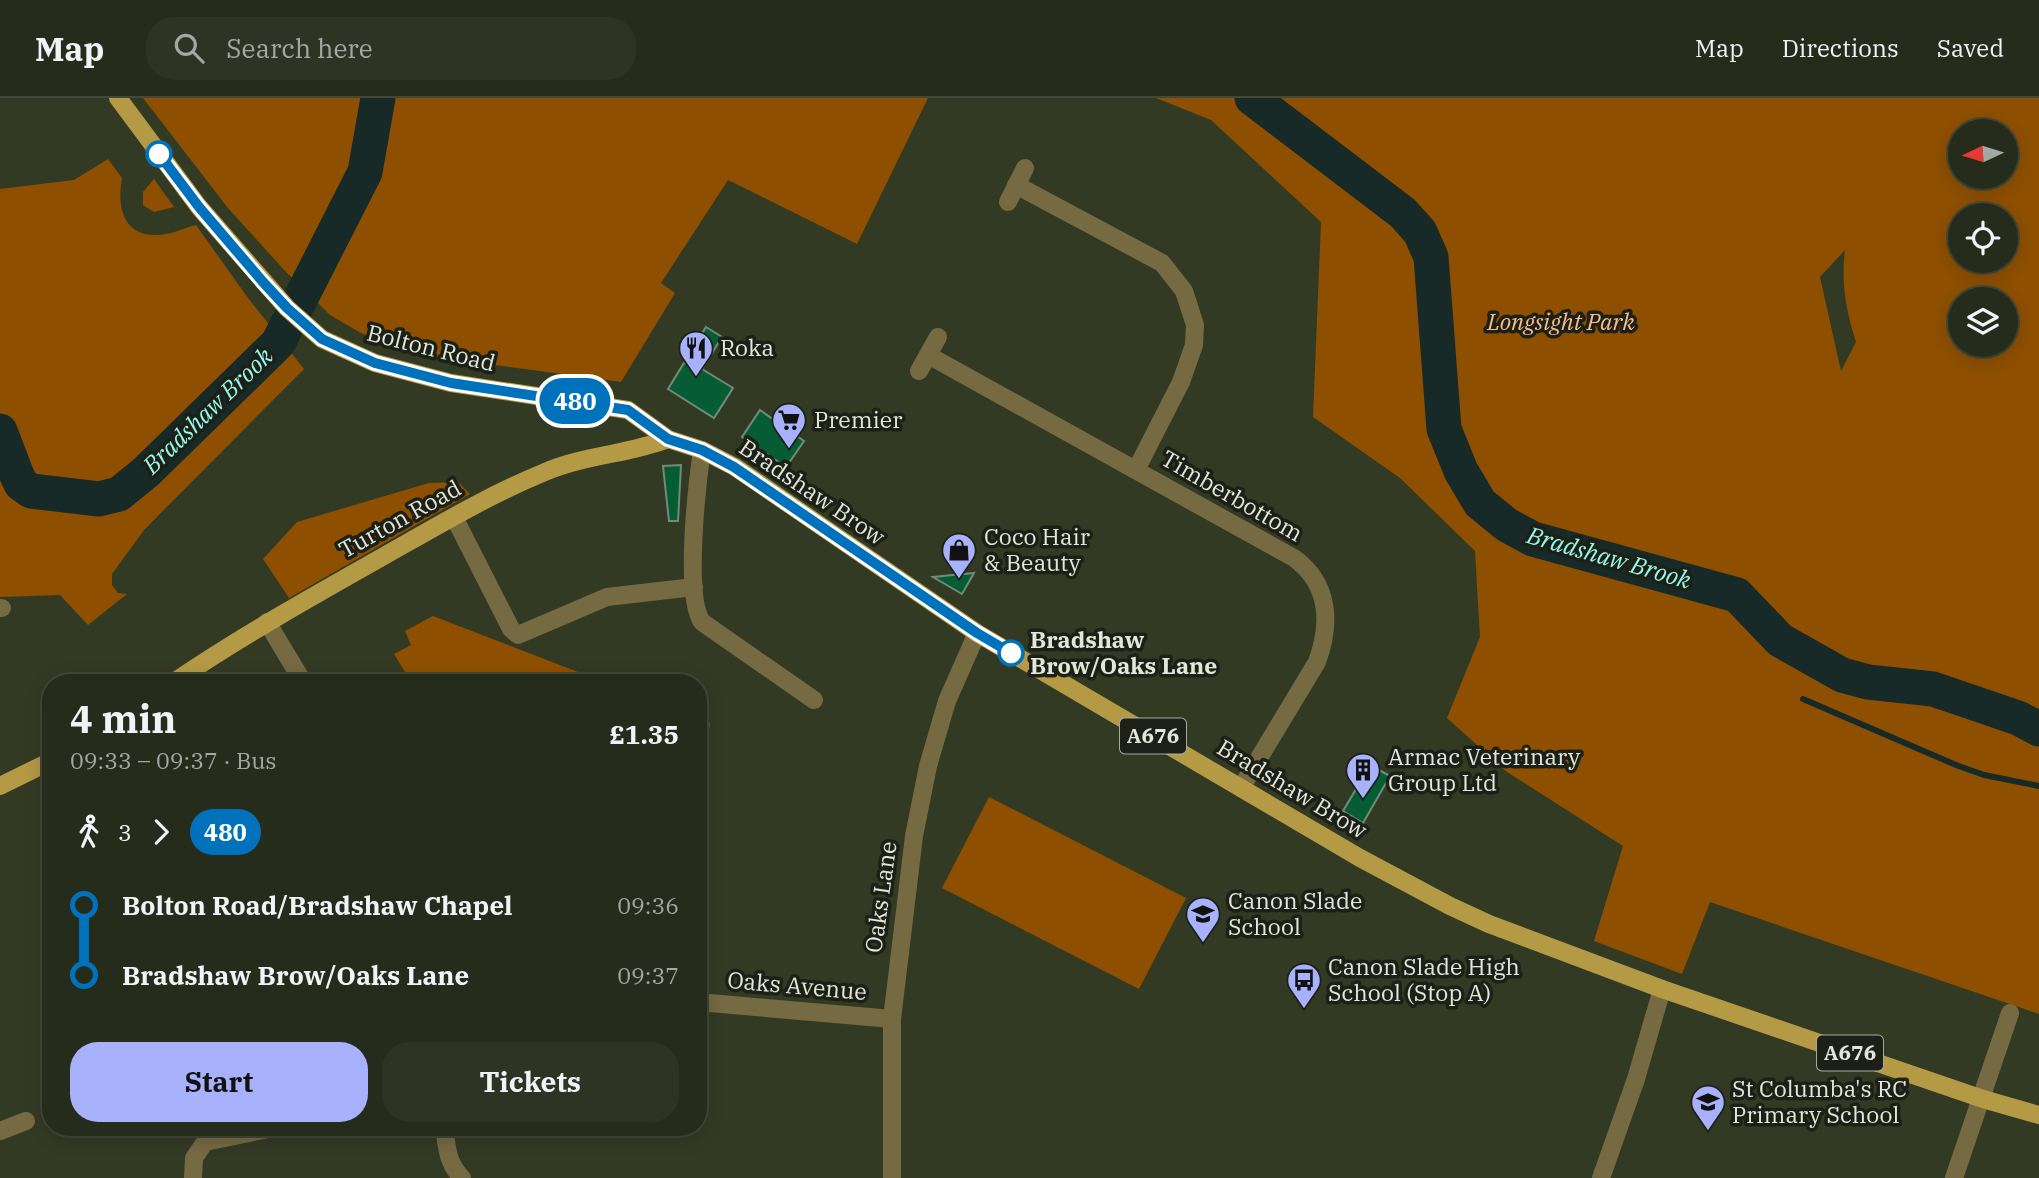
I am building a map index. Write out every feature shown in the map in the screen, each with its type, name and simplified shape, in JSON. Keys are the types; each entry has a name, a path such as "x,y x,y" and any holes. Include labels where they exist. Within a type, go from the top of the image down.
{"main road":[{"name":"Bolton Road","path":"118,98 199,207 287,308 322,339 375,363 451,383 628,410 668,439"},
{"name":"Bradshaw Brow","path":"668,439 702,450 734,467 977,633 1360,858 1460,911 1662,989"},
{"name":"Turton Road","path":"187,674 268,622 499,492 548,470 585,459 643,448 668,439"},
{"path":"0,786 42,765"},
{"name":"A676","path":"1662,989 1983,1099 2039,1115"}],"street":[{"path":"1008,202 1025,168"},
{"name":"Timberbottom","path":"1016,185 1162,263 1184,291 1195,325 1191,354 1181,382 1136,470"},
{"path":"919,371 938,337"},
{"name":"Timberbottom","path":"928,355 1294,558 1314,578 1321,593 1326,628 1317,662 1241,788"},
{"path":"702,450 696,487 696,614 702,622 814,700"},
{"path":"454,517 511,629 518,635 607,597 694,587"},
{"path":"268,622 298,674"},
{"name":"Oaks Lane","path":"892,1178 892,1019 905,898 928,766 947,701 977,633"},
{"path":"1601,1178 1636,1079 1662,989"},
{"name":"Oaks Avenue","path":"707,1003 892,1019"},
{"path":"1954,1178 2010,1013"},
{"path":"2,1125 26,1121"},
{"path":"193,1178 194,1158 205,1142 234,1136"},
{"path":"445,1136 452,1168 462,1178"}],"green space":[{"path":"143,98 928,98 857,244 728,180 661,283 675,293 621,382 437,357 396,347 361,333 330,315 286,272 228,208"},
{"name":"Longsight Park","path":"1156,98 2039,98 2039,1014 1710,902 1682,974 1594,941 1623,846 1507,772 1447,718 1480,637 1475,551 1400,478 1313,417 1321,222 1211,120","holes":["1845,250 1845,297 1856,342 1841,371 1820,277"]},
{"path":"108,159 122,178 120,198 124,217 129,225 145,234 157,235 196,225 248,298 304,369 144,530 112,574 112,585 118,593 127,594 88,625 60,595 0,597 0,189 74,180"},
{"path":"154,179 174,207 154,212 143,205 143,192"},
{"path":"458,482 470,494 289,598 263,559 297,522 429,483"},
{"path":"433,616 583,674 406,674 394,654 411,645 405,631"},
{"path":"707,722 710,723 707,745"},
{"path":"989,797 1186,898 1139,989 942,888"}],"building":[{"name":"Roka","path":"706,327 722,337 702,369 733,388 714,418 668,389"},
{"path":"760,410 804,441 786,467 742,437"},
{"path":"681,465 678,521 669,521 663,466"},
{"name":"Coco Hair & Beauty","path":"974,573 962,594 933,577"},
{"name":"Armac Veterinary Group Ltd","path":"1377,769 1390,776 1363,823 1343,811 1359,784 1366,788"}],"waterway":[{"name":"Bradshaw Brook","path":"0,431 21,484 31,491 99,499 119,494 146,472 278,343 365,172 378,98"},
{"name":"Bradshaw Brook","path":"1252,98 1403,213 1420,232 1431,257 1444,429 1461,471 1480,503 1507,525 1533,539 1737,595 1780,640 1842,675 1868,682 1933,689 2018,718 2039,729"},
{"path":"1803,699 1956,765 1984,775 2039,786"}],"bus line":[{"name":"480","path":"159,154 199,207 263,282 322,339 375,363 451,383 628,410 668,439 702,450 734,467 977,633 1011,653"}],"place":[{"name":"Roka","path":"696,378"},
{"name":"Premier","path":"789,450"},
{"name":"Coco Hair & Beauty","path":"959,580"},
{"name":"Bradshaw Brow/Oaks Lane","path":"1011,653"},
{"name":"Armac Veterinary Group Ltd","path":"1363,800"},
{"name":"Canon Slade School","path":"1203,944"},
{"name":"Canon Slade High School (Stop A)","path":"1304,1010"},
{"name":"St Columba's RC Primary School","path":"1708,1132"}]}
